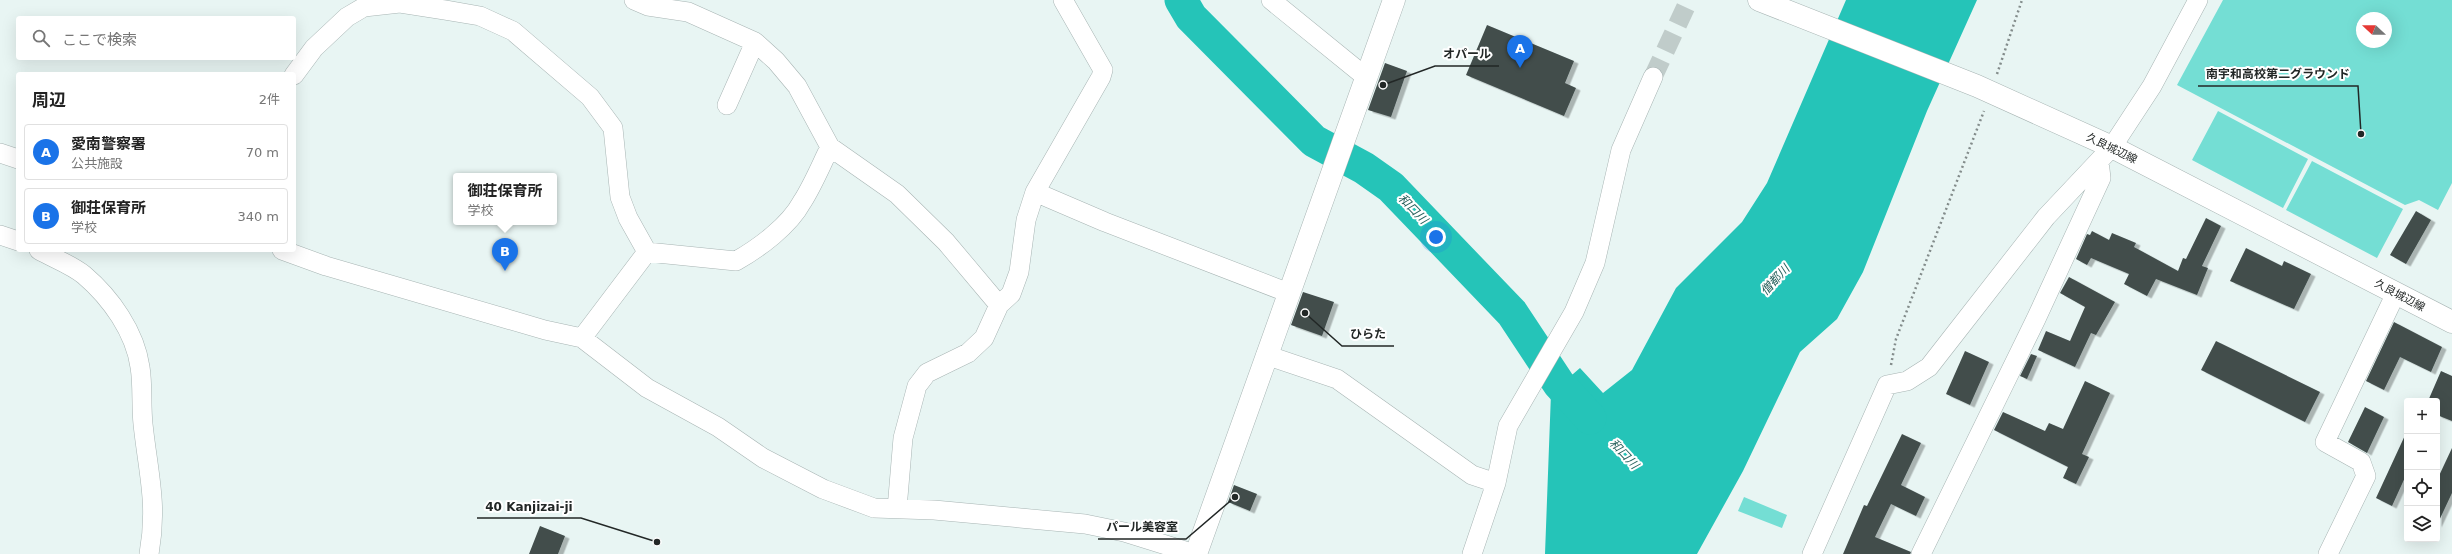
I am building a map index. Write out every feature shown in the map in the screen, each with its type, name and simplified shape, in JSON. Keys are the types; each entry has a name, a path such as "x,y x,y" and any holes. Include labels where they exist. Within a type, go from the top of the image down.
{"main road":[{"path":"1195,554 1394,0"},
{"name":"久良城辺線","path":"1759,0 1984,89 2106,154 2396,293 2452,322"}],"street":[{"path":"634,0 648,6 688,12 755,42 776,61 797,86 830,147 897,194 946,242 999,305"},
{"path":"897,509 903,438 917,386 927,373 968,353 984,338 999,305 1011,294 1019,272 1026,220 1036,192 1090,99 1103,70 1063,0"},
{"path":"1271,0 1367,78"},
{"path":"1812,554 1887,385 1907,381 1929,367 2046,217 2106,154 2152,86 2198,0"},
{"path":"296,72 314,48 347,17 364,7 400,4 445,10 480,16 513,31 590,97 613,128 620,197 628,218 647,252"},
{"path":"727,104 755,42"},
{"path":"1472,554 1496,483 1508,426 1555,342 1574,312 1595,263 1621,150 1653,76"},
{"path":"647,252 736,261 749,254 785,223 802,203 830,147"},
{"path":"0,153 16,158"},
{"path":"1921,554 2036,319 2101,178 2106,154"},
{"path":"1036,192 1105,222 1289,293"},
{"path":"0,235 16,241"},
{"path":"43,252 83,274 108,299 131,336 140,367 143,424 152,483 154,527 149,554"},
{"path":"288,252 326,266 545,330 582,338 647,388 718,427 763,458 823,489 874,508 1085,524 1124,532 1195,554"},
{"path":"582,338 647,252"},
{"path":"2328,554 2366,476 2361,462 2325,442 2396,293"},
{"path":"1266,355 1337,379 1472,476 1496,483"}],"path":[{"path":"1887,385 1896,339 1984,89 2022,0"}],"shaded area":[{"path":"2223,0 2452,0 2452,183 2438,210 2419,200 2405,205 2177,85"},
{"path":"2218,111 2308,159 2283,208 2192,160"},
{"path":"2312,161 2403,209 2377,258 2286,210"},
{"path":"1744,497 1787,515 1782,528 1738,511"}],"water":[{"name":"僧都川","path":"1846,0 1977,0 1927,111 1863,272 1837,319 1800,352 1743,471 1697,554 1545,554 1551,393 1580,368 1603,393 1632,370 1676,288 1742,222 1767,183"}],"building":[{"path":"1487,25 1574,61 1565,83 1576,88 1564,116 1466,75"},
{"path":"1385,63 1407,71 1391,117 1368,110"},
{"path":"2416,211 2431,220 2406,264 2390,255"},
{"path":"2206,218 2221,226 2202,266 2208,268 2197,295 2156,279 2147,296 2124,284 2129,274 2091,258 2087,265 2076,259 2087,234 2090,235 2092,231 2109,240 2112,233 2136,243 2134,247 2178,271 2183,258 2186,259"},
{"path":"2246,248 2282,266 2284,261 2311,274 2294,309 2230,281"},
{"path":"2069,277 2115,302 2096,335 2091,333 2075,367 2038,350 2046,331 2070,341 2085,307 2060,293"},
{"path":"1303,292 1334,302 1322,336 1291,325"},
{"path":"2394,322 2442,347 2431,372 2400,357 2384,390 2366,381"},
{"path":"2216,341 2320,392 2305,422 2201,370"},
{"path":"1965,351 1989,362 1970,405 1946,394"},
{"path":"2031,354 2037,356 2027,379 2020,376"},
{"path":"2441,371 2452,376 2452,421 2440,416 2440,398 2429,398"},
{"path":"2085,381 2110,393 2082,454 2089,457 2076,484 2063,478 2068,467 1994,430 2003,412 2045,431 2049,423 2063,429"},
{"path":"2365,407 2384,417 2367,453 2348,442"},
{"path":"1902,434 1921,443 1901,485 1925,497 1916,516 1891,504 1875,537 1911,552 1910,554 1843,554 1864,505 1867,506"},
{"path":"2404,437 2404,480 2392,506 2376,498"},
{"path":"2452,448 2452,493 2440,519 2440,506 2440,474"},
{"path":"1234,485 1257,494 1250,511 1228,502"},
{"path":"540,526 565,536 558,554 529,554"}],"waterway":[{"name":"和口川","path":"1181,0 1191,17 1314,141 1364,168 1391,187 1512,313 1559,384 1590,418"}],"tunnel":[{"path":"1653,77 1689,0"}],"place":[{"name":"愛南警察署","path":"1520,68"},
{"name":"オパール","path":"1383,85"},
{"name":"南宇和高校第二グラウンド","path":"2361,134"},
{"name":"御荘保育所","path":"505,271"},
{"name":"ひらた","path":"1305,313"},
{"name":"パール美容室","path":"1235,497"},
{"name":"40 Kanjizai-ji","path":"657,542"}]}
